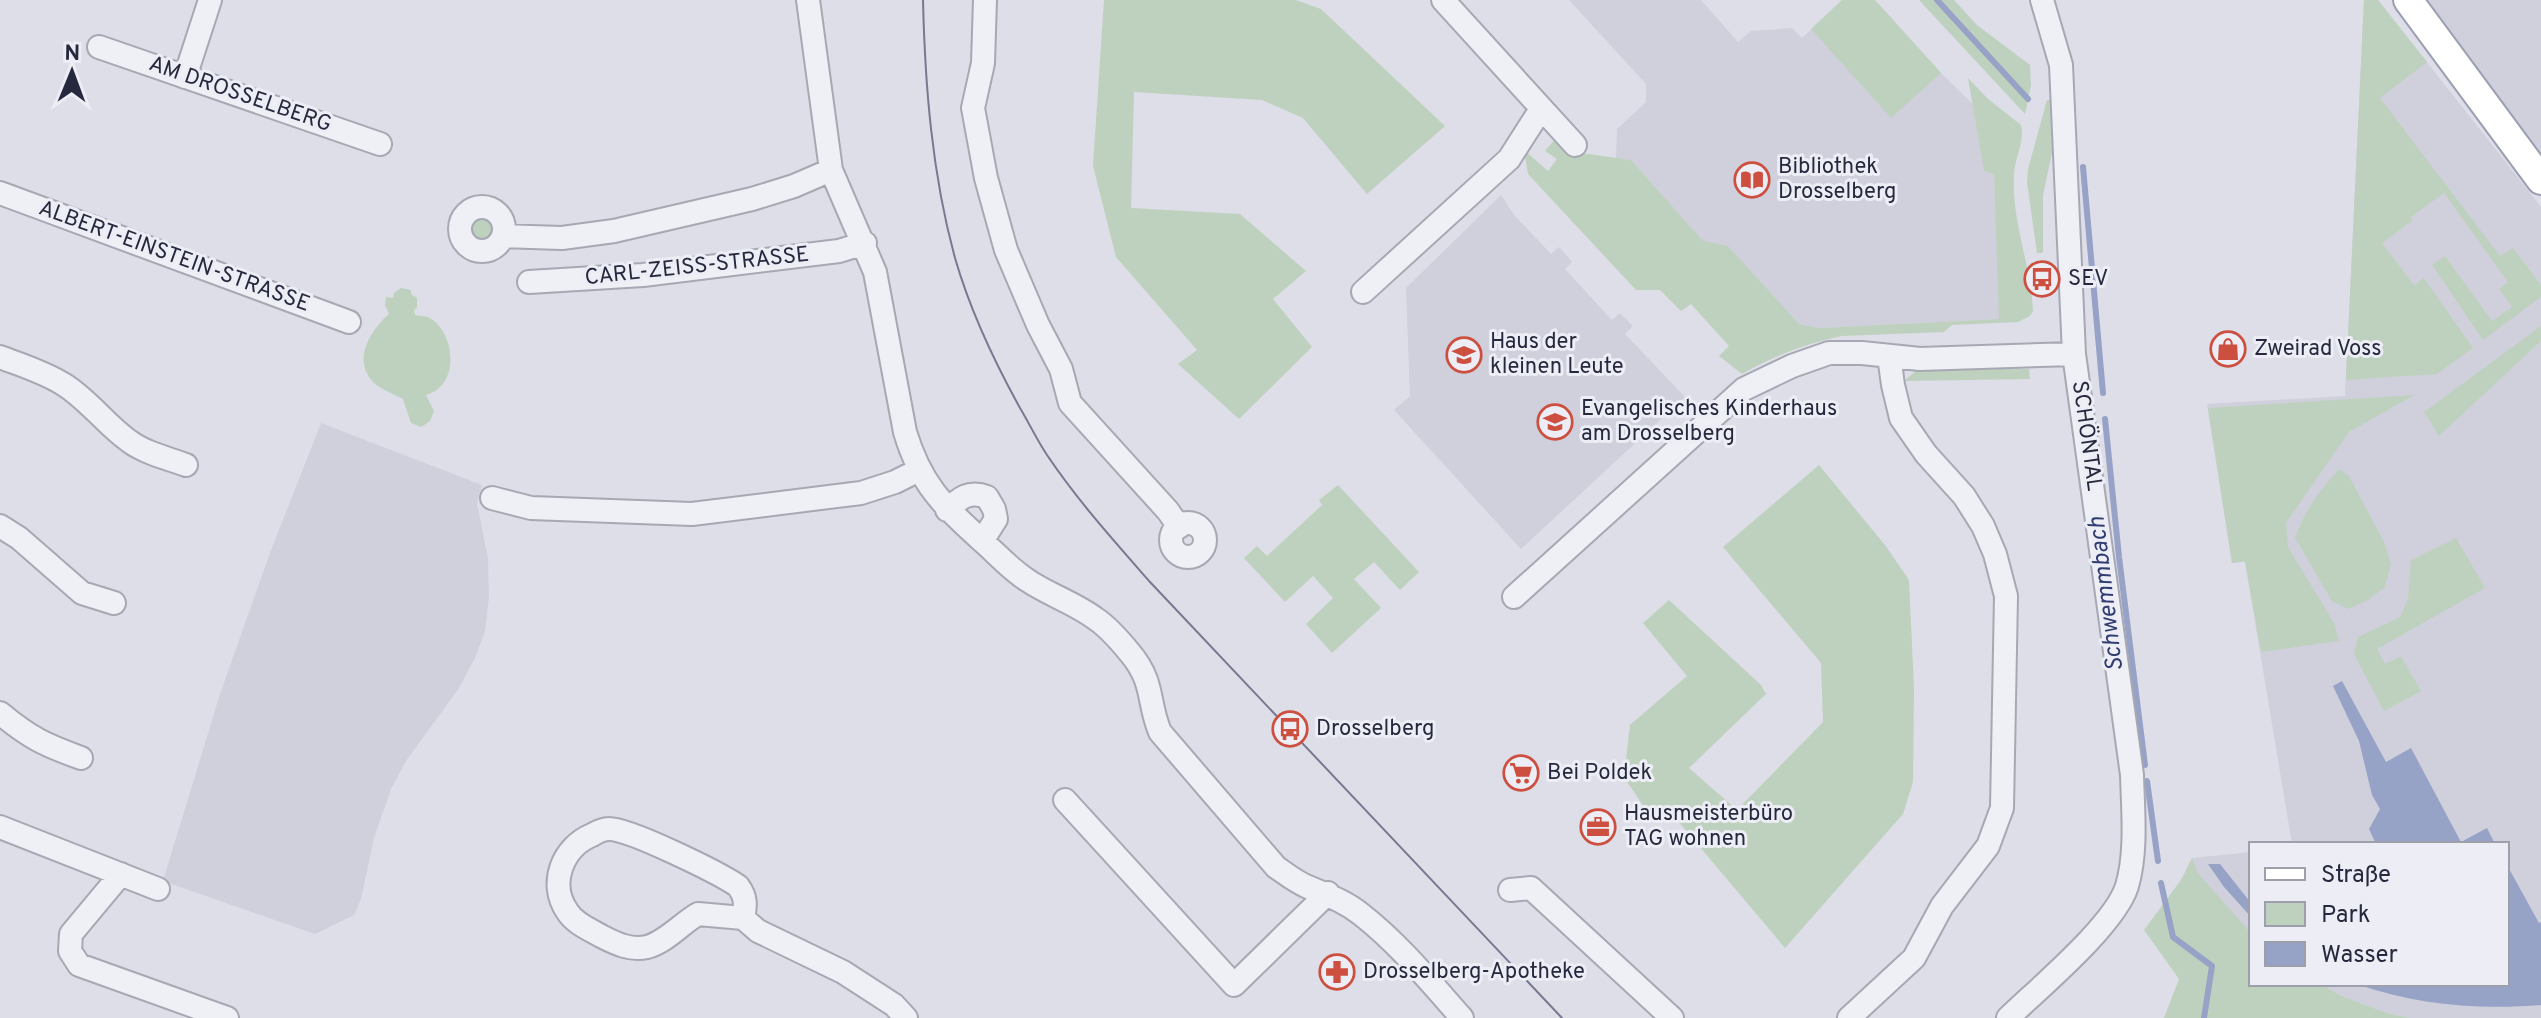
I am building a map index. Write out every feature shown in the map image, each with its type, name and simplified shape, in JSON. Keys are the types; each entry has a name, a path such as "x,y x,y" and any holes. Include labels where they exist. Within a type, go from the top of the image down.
{"main road":[{"path":"2408,0 2541,180"}],"street":[{"path":"185,77 210,0"},
{"path":"808,0 831,170 875,272 905,432 919,470 947,510 1028,581 1098,620 1131,654 1150,687 1160,732 1276,867 1308,887 1328,893 1362,915 1410,959 1462,1018"},
{"path":"985,0 983,63 973,108 986,178 1006,250 1038,325 1061,369 1070,403 1179,527"},
{"path":"1443,0 1575,145"},
{"name":"SCHÖNTAL","path":"2008,1018 2112,914 2126,889 2131,870 2134,818 2132,775 2074,354 2061,65 2042,0"},
{"name":"AM DROSSELBERG","path":"99,47 380,144"},
{"path":"1363,292 1509,159 1541,109"},
{"name":"CARL-ZEISS-STRASSE","path":"503,236 562,238 614,231 752,199 831,170"},
{"name":"ALBERT-EINSTEIN-STRASSE","path":"0,193 349,322"},
{"name":"CARL-ZEISS-STRASSE","path":"529,282 643,275 839,251 865,243"},
{"path":"1514,597 1744,389 1792,366 1829,353 1920,359 2074,354"},
{"path":"1849,1018 1914,958 1942,906 1988,846 2002,808 2006,596 1995,554 1983,526 1964,496 1926,454 1901,418 1889,356"},
{"path":"0,357 64,384 131,443 186,465"},
{"path":"492,498 531,508 692,514 861,493 919,470"},
{"path":"947,510 967,494 987,497 996,519 982,541"},
{"path":"0,526 19,538 82,593 114,603"},
{"path":"0,713 39,742 81,758"},
{"path":"1069,815 1234,985 1328,893"},
{"path":"0,827 158,889"},
{"path":"743,918 746,905 738,886 629,833 607,828 584,838 571,849 562,863 559,893 567,911 583,927 622,947 648,947 698,914 743,918 758,931 843,972 894,1005 906,1018"},
{"path":"121,874 71,934 70,951 79,965 227,1018"},
{"path":"1510,890 1531,888 1672,1018"}],"shaded area":[{"path":"1569,0 1701,0 1738,42 1751,31 1792,28 1802,38 1842,0 1875,0 1973,104 1984,171 1994,174 2000,319 1819,328 1799,324 1703,242 1631,160 1616,159 1617,129 1646,102 1646,84"},
{"path":"2364,0 2378,0 2541,207 2541,1018 2410,1018 2339,995 2325,986 2509,986 2509,842 2292,842 2245,562 2232,563 2207,404 2345,396"},
{"path":"2425,0 2541,0 2541,158"},
{"path":"1501,195 1514,215 1551,254 1559,247 1572,262 1565,269 1612,320 1620,313 1633,326 1625,334 1685,397 1521,549 1394,410 1410,396 1406,288"},
{"path":"321,423 482,485 477,503 488,559 489,596 485,631 475,658 459,688 406,761 391,789 374,838 361,899 354,915 315,934 163,881 220,694"},
{"path":"2249,852 2249,931 2198,873 2192,858"}],"green space":[{"path":"1104,0 1296,0 1321,9 1445,126 1367,194 1303,118 1262,100 1134,92 1131,208 1240,214 1306,271 1273,299 1312,347 1239,419 1178,364 1197,350 1116,257 1093,166"},
{"path":"1842,0 1875,0 1941,73 1891,118 1811,29"},
{"path":"1919,0 1954,0 1977,25 2030,65 2031,85 2025,114"},
{"path":"2364,0 2378,0 2427,62 2380,98 2500,256 2513,248 2541,285 2541,297 2483,340 2432,265 2445,256 2492,321 2512,307 2499,289 2508,282 2444,193 2411,217 2413,220 2382,243 2414,285 2424,278 2473,348 2437,374 2346,380"},
{"path":"1968,78 1988,99 2021,125 2014,191 2033,311 2018,322 1952,325 1944,332 1842,336 1791,351 1742,374 1719,356 1729,346 1691,304 1681,311 1660,290 1636,290 1528,174 1524,150 1548,171 1557,159 1545,151 1556,138 1575,157 1581,153 1631,160 1703,241 1728,246 1799,324 1819,328 1999,319 1994,174 1984,171"},
{"path":"2047,100 2053,101 2055,139 2043,195 2043,253 2037,253 2027,182"},
{"path":"481,216 490,219 493,228 490,237 481,240 472,237 469,228 472,219"},
{"path":"401,288 411,290 417,298 415,315 428,317 443,331 450,351 445,382 426,395 434,411 430,421 421,427 411,423 403,399 374,383 364,365 370,337 389,314 386,297 393,298"},
{"path":"2541,326 2541,341 2439,436 2424,412"},
{"path":"2029,369 2030,379 1904,381 1917,370"},
{"path":"2414,395 2349,432 2286,523 2288,547 2334,623 2339,641 2261,652 2245,561 2232,563 2208,408"},
{"path":"1819,465 1885,545 1909,580 1914,688 1913,782 1903,814 1785,948 1667,808 1652,819 1624,777 1630,725 1687,676 1643,623 1669,600 1761,685 1766,694 1689,768 1737,810 1823,722 1821,663 1723,547"},
{"path":"2339,469 2349,476 2384,542 2391,564 2385,587 2368,600 2348,609 2332,601 2295,538 2313,501"},
{"path":"1338,485 1419,572 1400,590 1374,562 1354,579 1381,608 1332,653 1306,624 1333,598 1313,576 1285,602 1244,558 1257,546 1267,556 1322,505 1319,500"},
{"path":"2456,538 2485,588 2377,649 2385,664 2401,656 2421,691 2384,711 2354,654 2358,637 2400,617 2408,599 2411,560"},
{"path":"2192,858 2198,873 2249,931 2249,986 2325,986 2339,995 2410,1018 2164,1018 2179,979 2144,930 2181,880"}],"water":[{"path":"2342,681 2386,762 2411,748 2461,842 2375,842 2369,829 2380,809 2372,795 2359,741 2333,686"},
{"path":"2487,828 2494,842 2461,842"},
{"path":"2208,864 2220,864 2249,900 2249,915"},
{"path":"2509,869 2541,922 2541,1005 2494,1007 2447,1004 2363,986 2509,986"}],"waterway":[{"name":"Schwemmbach","path":"1937,0 2028,99"},
{"name":"Schwemmbach","path":"2083,167 2103,393"},
{"name":"Schwemmbach","path":"2105,419 2145,765"},
{"name":"Schwemmbach","path":"2147,781 2158,861"},
{"name":"Schwemmbach","path":"2161,883 2173,937 2212,966 2204,1018"}],"tram line":[{"path":"923,0 931,130 955,258 992,354 1043,449 1084,505 1150,582 1562,1018"}],"place":[{"name":"Bibliothek Drosselberg","path":"1752,180"},
{"name":"SEV","path":"2042,279"},
{"name":"Zweirad Voss","path":"2228,349"},
{"name":"Haus der kleinen Leute","path":"1464,355"},
{"name":"Evangelisches Kinderhaus am Drosselberg","path":"1555,422"},
{"name":"Drosselberg","path":"1290,729"},
{"name":"Bei Poldek","path":"1521,773"},
{"name":"Hausmeisterbüro TAG wohnen","path":"1598,827"},
{"name":"Drosselberg-Apotheke","path":"1337,972"}]}
